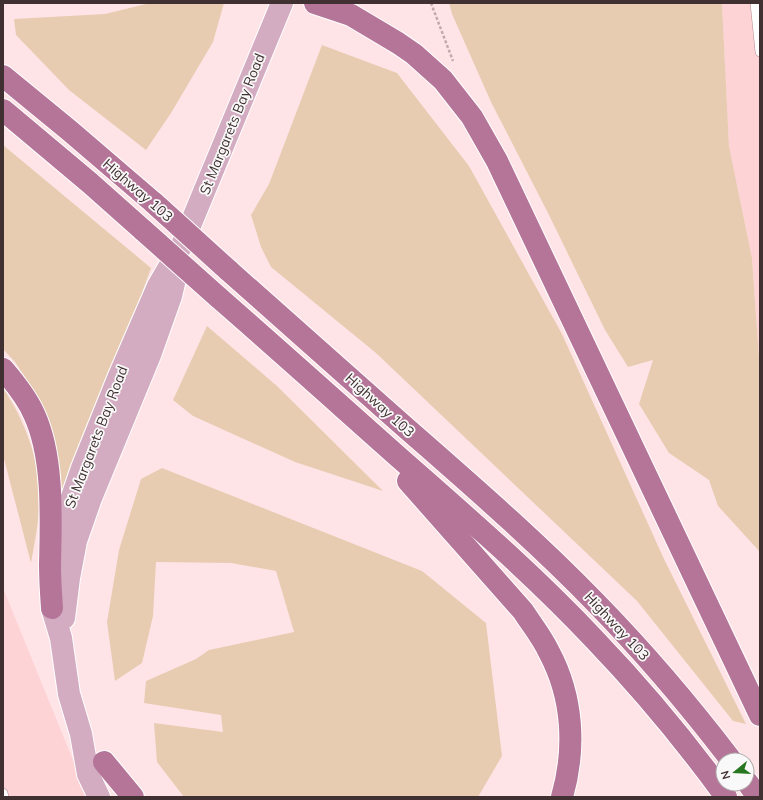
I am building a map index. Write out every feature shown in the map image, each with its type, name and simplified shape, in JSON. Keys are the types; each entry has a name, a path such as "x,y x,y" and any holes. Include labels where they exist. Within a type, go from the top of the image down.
{"highway":[{"path":"315,3 351,16 414,54 443,80 472,117 498,161 760,715"},
{"name":"Highway 103","path":"3,76 154,203 495,507 563,570 657,669 725,752"},
{"name":"Highway 103","path":"3,110 84,178 218,296 516,562 594,638 658,710 726,797"},
{"path":"3,369 20,390 34,415 43,441 49,482 52,529 50,566 52,608"},
{"path":"326,392 393,463 522,611 544,642 561,678 570,717 570,757 562,797"},
{"path":"104,762 133,797"}],"main road":[{"name":"St Margarets Bay Road","path":"99,797 88,774 82,734 69,694 61,638 52,608 52,584 63,523 82,468 158,286 182,246 282,3"},
{"name":"St Margarets Bay Road","path":"61,638 71,565 76,541 91,498 150,355 172,296 182,246"},
{"name":"St Margarets Bay Road","path":"82,734 104,762 124,797"}],"lane":[{"path":"755,3 760,52"},
{"path":"724,637 760,692"},
{"path":"3,792 4,797"}],"path":[{"path":"431,3 453,61"}],"shaded area":[{"path":"150,3 224,3 213,42 171,113 146,150 69,90 16,35 14,19 105,14"},
{"path":"449,3 722,3 729,146 752,258 760,373 760,552 718,506 709,480 669,453 639,404 653,360 628,367 605,330 548,213 491,102 452,14"},
{"path":"722,3 760,3 760,373 752,258 729,146"},
{"path":"322,45 397,73 469,166 562,334 664,559 746,724 733,721 637,601 376,353 271,267 261,247 251,215 269,184"},
{"path":"3,145 151,268 113,374 61,496 43,409 31,386 15,362 3,349"},
{"path":"207,326 277,386 383,491 295,462 193,416 173,400"},
{"path":"3,388 26,430 38,477 40,493 36,536 31,563 3,455"},
{"path":"162,468 422,571 486,623 502,756 478,797 184,797 157,762 154,723 223,732 221,715 144,703 146,681 196,659 209,650 294,632 276,571 231,563 156,562 153,616 142,663 115,681 107,622 119,550 141,479"},
{"path":"3,588 88,797 3,797"}]}
